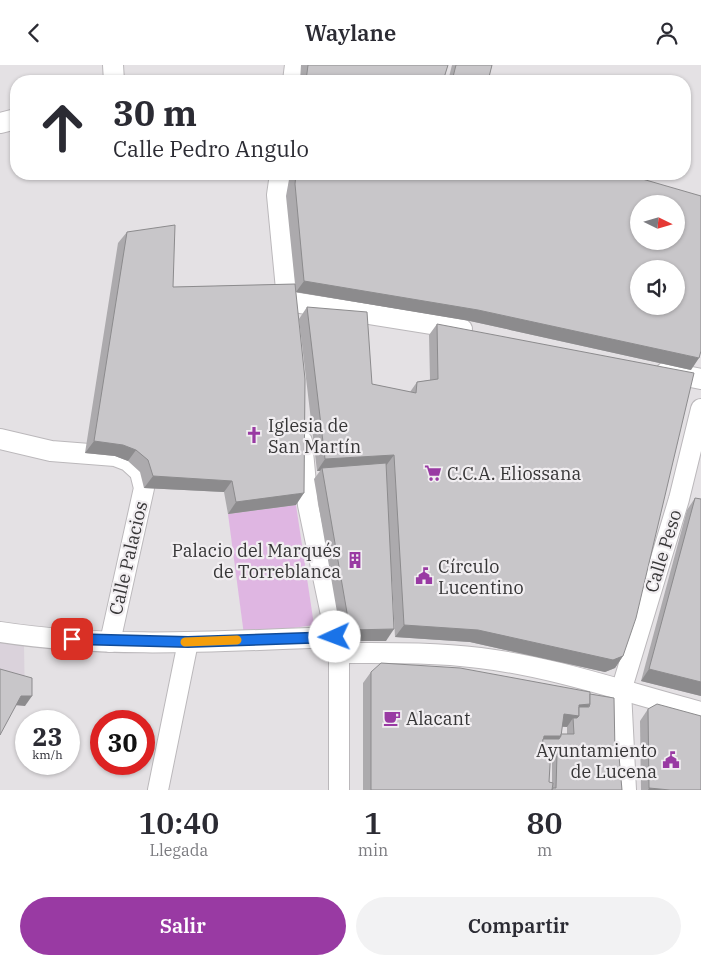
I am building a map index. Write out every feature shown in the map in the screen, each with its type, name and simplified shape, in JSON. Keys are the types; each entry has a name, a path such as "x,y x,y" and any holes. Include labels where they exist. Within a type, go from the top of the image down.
{"street":[{"path":"279,180 277,195 290,331"},
{"path":"287,301 480,332"},
{"path":"643,367 701,379"},
{"name":"Calle Peso","path":"626,790 621,691 679,499 701,409"},
{"path":"300,419 308,505 337,645 339,790"},
{"name":"Calle Palacios","path":"0,439 51,451 115,456 128,461 140,472 144,488 110,642"},
{"path":"679,499 701,500"},
{"path":"0,632 35,637 110,642 237,640 337,645 480,658 557,672 701,712"},
{"path":"158,790 188,642"}],"shaded area":[{"path":"296,505 314,625 244,635 228,514"},
{"path":"0,640 24,644 25,706 14,705 0,732"}],"building":[{"path":"308,65 448,65 445,75 307,75"},
{"path":"456,65 492,65 490,75 454,75"},
{"path":"295,180 646,180 701,196 701,351 699,358 478,310 304,281"},
{"path":"175,225 173,287 295,284 305,379 304,493 236,502 232,481 153,476 148,460 136,450 123,445 94,441 127,232"},
{"path":"307,307 367,312 372,384 416,393 417,382 438,379 437,324 694,373 636,618 623,656 613,660 478,630 404,625 394,455 325,459"},
{"name":"Palacio del Marqués de Torreblanca","path":"386,463 394,629 350,630 322,468"},
{"path":"695,498 701,499 701,682 649,669"},
{"path":"381,663 460,668 590,692 590,704 579,705 579,716 564,714 561,736 544,736 542,748 551,748 549,782 553,783 552,790 371,790 371,672"},
{"path":"0,669 32,678 32,696 21,696 0,735"},
{"path":"590,694 614,698 615,753 542,748 543,739 559,739 561,734 574,734 573,718 579,716 579,707 589,707"},
{"name":"Ayuntamiento de Lucena","path":"657,704 701,716 701,790 649,788 648,709"},
{"path":"614,753 618,753 619,756 622,790 552,790 556,788 557,754 613,756"}],"slow traffic":[{"path":"185,642 237,640"}],"place":[{"name":"Iglesia de San Martín","path":"254,435"},
{"name":"C.C.A. Eliossana","path":"433,473"},
{"name":"Palacio del Marqués de Torreblanca","path":"355,560"},
{"name":"Círculo Lucentino","path":"424,576"},
{"name":"Alacant","path":"392,718"},
{"name":"Ayuntamiento de Lucena","path":"671,760"}],"route":[{"path":"72,639 110,642 188,642 335,637"}]}
